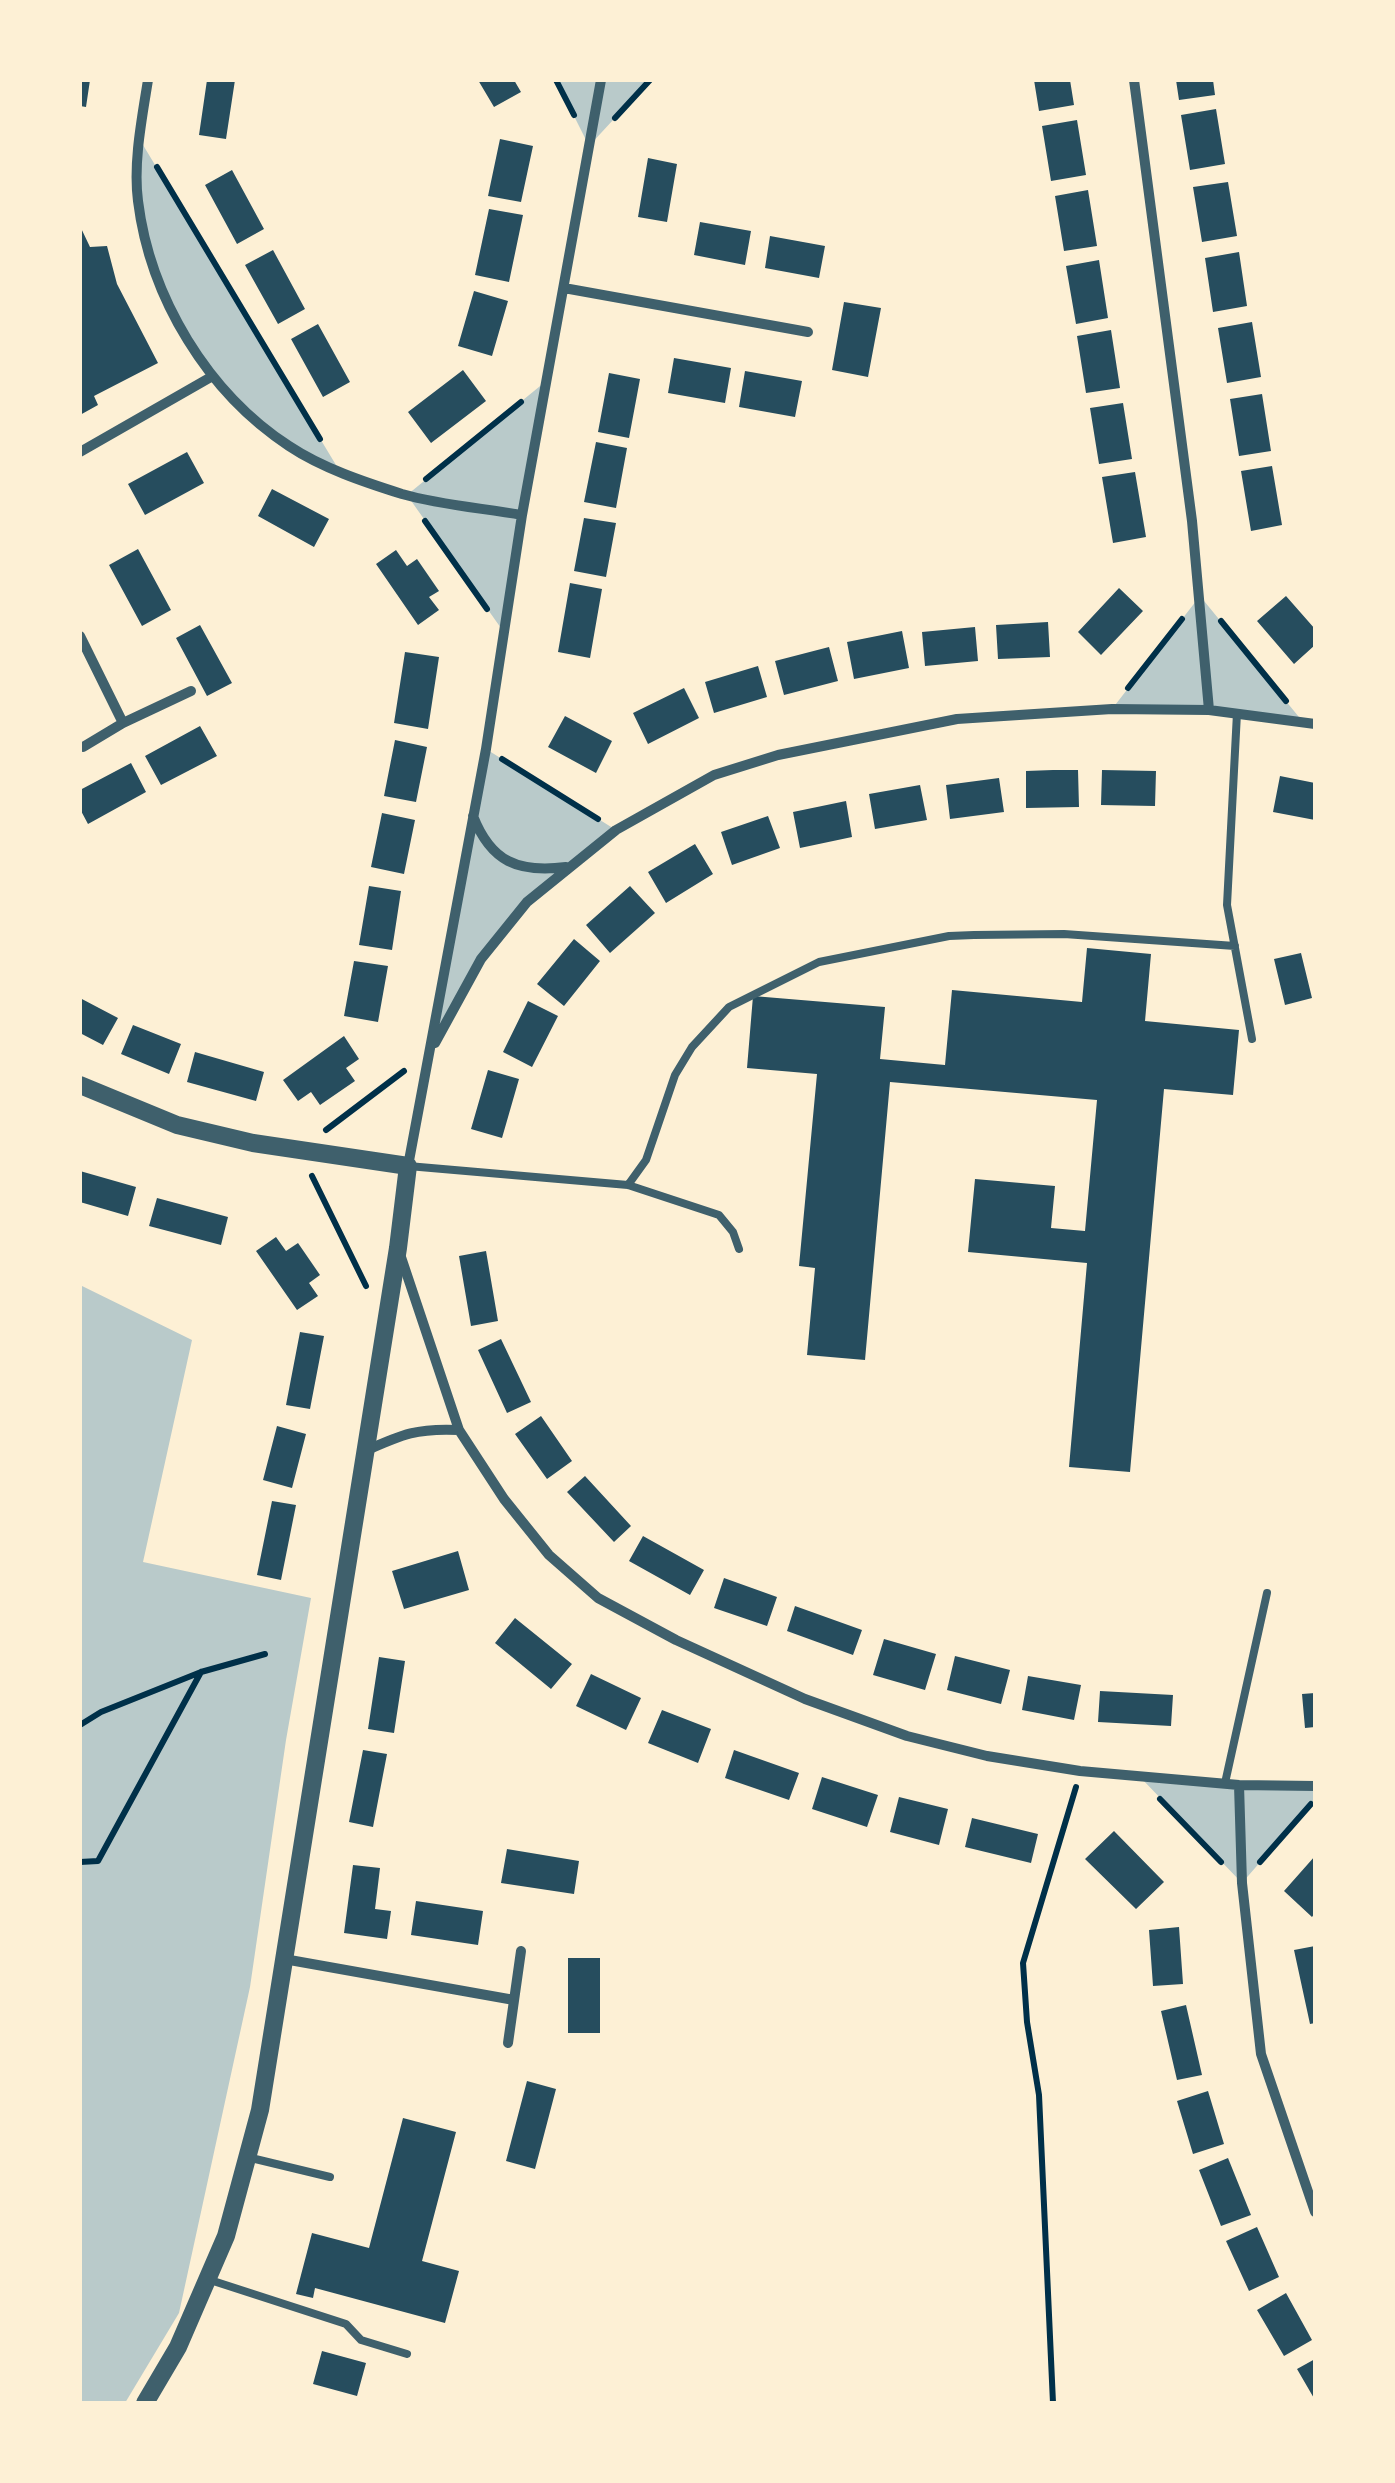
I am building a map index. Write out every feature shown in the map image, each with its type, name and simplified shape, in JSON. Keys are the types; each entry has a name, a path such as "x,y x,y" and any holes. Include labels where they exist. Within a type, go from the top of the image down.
{"street":[{"path":"148,80 138,200 156,274 180,330 211,377 252,418 291,448 339,470 406,495 522,514"},
{"path":"145,2403 178,2347 226,2236 260,2110 408,1166 486,749 522,514 601,80"},
{"path":"1134,80 1194,540 1209,710"},
{"path":"564,288 808,332"},
{"path":"80,452 211,377"},
{"path":"80,636 124,723"},
{"path":"83,747 191,691"},
{"path":"429,1052 481,959 527,902 616,830 714,776 778,755 958,719 1112,709 1209,710 1315,724"},
{"path":"473,816 483,840 501,858 542,870 566,867"},
{"path":"80,1085 177,1125 253,1143 408,1166"},
{"path":"398,1248 459,1430 504,1500 549,1555 598,1598 676,1640 805,1699 907,1736 988,1756 1080,1771 1239,1785 1315,1786"},
{"path":"366,1451 426,1428 459,1430"},
{"path":"1239,1785 1242,1883 1261,2054 1315,2212"},
{"path":"508,2042 521,1950"},
{"path":"284,1959 514,2000"}],"lane":[{"path":"1237,713 1228,905 1252,1038"},
{"path":"628,1185 646,1160 675,1075 692,1047 729,1007 819,962 950,936 974,935 1064,934 1235,946"},
{"path":"408,1166 628,1185 719,1215 733,1232 739,1249"},
{"path":"1225,1783 1268,1594"},
{"path":"247,2156 330,2177"},
{"path":"207,2279 346,2324 361,2340 408,2354"}],"path":[{"path":"140,140 339,470"},
{"path":"486,749 616,830"},
{"path":"80,1726 101,1712 202,1672 265,1654"},
{"path":"80,1862 98,1861 202,1672"},
{"path":"1053,2403 1039,2095 1027,2022 1023,1963 1080,1771"}],"shaded area":[{"path":"556,80 650,80 589,146"},
{"path":"140,140 339,470 291,448 211,377 156,274 138,200"},
{"path":"545,382 503,631 407,495"},
{"path":"1200,596 1303,722 1209,710 1112,709"},
{"path":"486,749 616,830 527,902 481,959 429,1052"},
{"path":"80,1285 192,1340 143,1562 311,1598 250,1987 179,2313 125,2403 80,2403"},
{"path":"1141,1778 1315,1786 1315,1799 1242,1883"}],"building":[{"path":"80,80 90,80 86,107 80,106"},
{"path":"207,80 235,80 226,139 199,135"},
{"path":"478,80 514,80 521,92 494,107"},
{"path":"1034,80 1070,80 1074,105 1039,111"},
{"path":"1176,80 1213,80 1215,95 1179,100"},
{"path":"1216,109 1225,164 1190,170 1181,115"},
{"path":"1077,120 1086,175 1051,181 1042,126"},
{"path":"500,139 533,146 521,202 488,196"},
{"path":"648,158 677,164 667,222 638,217"},
{"path":"232,170 264,229 237,244 205,185"},
{"path":"1228,182 1237,236 1202,242 1193,187"},
{"path":"1088,190 1097,246 1064,251 1055,196"},
{"path":"489,209 523,215 509,282 475,275"},
{"path":"700,222 751,231 745,265 694,255"},
{"path":"80,226 90,247 107,246 117,284 158,363 94,396 98,405 80,415"},
{"path":"770,236 825,246 819,278 765,268"},
{"path":"273,250 305,309 278,324 245,265"},
{"path":"1239,252 1247,306 1213,312 1205,258"},
{"path":"1099,260 1108,318 1076,324 1066,266"},
{"path":"474,291 508,301 492,356 458,346"},
{"path":"844,302 881,308 868,377 832,370"},
{"path":"1252,322 1261,377 1227,383 1218,328"},
{"path":"318,324 350,382 323,397 291,339"},
{"path":"1111,330 1120,388 1086,393 1077,336"},
{"path":"674,358 731,368 725,403 668,393"},
{"path":"463,370 486,401 431,443 408,412"},
{"path":"745,371 802,381 795,417 739,407"},
{"path":"609,373 640,379 629,438 598,432"},
{"path":"1262,394 1271,451 1239,456 1230,399"},
{"path":"1123,403 1132,459 1099,464 1090,408"},
{"path":"596,442 627,448 616,508 584,502"},
{"path":"187,452 204,483 145,515 128,484"},
{"path":"1272,466 1282,525 1251,531 1241,471"},
{"path":"1135,472 1146,537 1113,543 1102,477"},
{"path":"272,489 329,519 314,547 258,516"},
{"path":"584,518 616,523 606,577 574,571"},
{"path":"138,549 171,610 142,626 109,565"},
{"path":"396,550 407,566 417,559 439,591 429,597 439,610 418,625 376,564"},
{"path":"570,583 602,589 590,658 558,652"},
{"path":"1119,588 1143,611 1101,655 1078,632"},
{"path":"1286,596 1315,629 1315,645 1294,664 1257,621"},
{"path":"1048,622 1050,657 998,659 996,625"},
{"path":"200,625 232,683 207,696 176,638"},
{"path":"975,627 978,661 925,666 922,632"},
{"path":"902,631 909,668 854,679 847,642"},
{"path":"829,647 838,681 784,695 775,661"},
{"path":"405,652 439,657 428,729 394,723"},
{"path":"758,666 767,697 714,713 705,682"},
{"path":"684,688 699,718 648,744 633,713"},
{"path":"565,716 612,741 596,773 548,747"},
{"path":"200,726 217,756 161,785 145,756"},
{"path":"395,740 427,747 416,802 384,796"},
{"path":"131,763 146,792 88,824 80,809 80,790"},
{"path":"1078,770 1079,807 1026,808 1026,771"},
{"path":"1102,770 1156,771 1155,806 1101,805"},
{"path":"1280,776 1315,783 1315,820 1273,812"},
{"path":"999,778 1004,812 950,819 946,785"},
{"path":"920,785 927,820 875,829 869,794"},
{"path":"846,801 852,837 800,848 793,812"},
{"path":"382,813 415,820 404,874 371,867"},
{"path":"768,816 780,848 732,865 721,832"},
{"path":"695,844 713,874 666,903 648,872"},
{"path":"369,886 401,891 392,950 359,945"},
{"path":"630,886 655,913 610,953 586,925"},
{"path":"574,939 600,961 564,1006 537,984"},
{"path":"1087,948 1151,954 1145,1021 1239,1030 1233,1095 1164,1089 1130,1472 1069,1467 1087,1263 968,1252 975,1179 1055,1186 1051,1228 1085,1231 1097,1100 890,1082 865,1360 807,1355 815,1268 799,1266 817,1074 747,1068 753,996 885,1007 880,1059 945,1065 952,990 1082,1002"},
{"path":"1301,953 1312,998 1285,1005 1274,959"},
{"path":"354,961 388,966 378,1022 344,1016"},
{"path":"80,998 118,1018 103,1045 80,1033"},
{"path":"528,1001 558,1016 532,1067 503,1052"},
{"path":"133,1025 181,1044 169,1074 121,1054"},
{"path":"344,1036 359,1059 346,1068 355,1081 320,1105 311,1092 298,1101 283,1080"},
{"path":"195,1052 264,1072 256,1101 187,1082"},
{"path":"488,1070 519,1079 502,1138 471,1129"},
{"path":"80,1171 136,1187 128,1216 80,1202"},
{"path":"157,1198 228,1217 221,1245 149,1226"},
{"path":"276,1237 286,1251 298,1243 320,1275 309,1283 318,1296 297,1310 256,1251"},
{"path":"486,1251 498,1321 471,1326 459,1256"},
{"path":"300,1332 324,1336 310,1409 286,1405"},
{"path":"501,1339 531,1402 507,1413 478,1350"},
{"path":"541,1416 572,1461 547,1479 515,1434"},
{"path":"277,1426 306,1434 292,1488 263,1480"},
{"path":"585,1476 631,1526 614,1542 567,1492"},
{"path":"272,1501 296,1505 281,1580 257,1575"},
{"path":"643,1536 704,1570 690,1595 629,1561"},
{"path":"458,1551 469,1590 404,1609 392,1571"},
{"path":"724,1578 777,1597 767,1626 714,1608"},
{"path":"795,1606 862,1630 853,1655 787,1631"},
{"path":"515,1618 572,1664 551,1689 495,1643"},
{"path":"884,1639 936,1654 925,1690 873,1675"},
{"path":"955,1656 1010,1670 1001,1704 947,1690"},
{"path":"379,1657 405,1661 394,1733 368,1729"},
{"path":"591,1674 641,1698 626,1730 576,1706"},
{"path":"1028,1676 1081,1685 1074,1720 1022,1710"},
{"path":"1100,1691 1173,1695 1171,1726 1098,1722"},
{"path":"1315,1693 1315,1727 1305,1728 1302,1694"},
{"path":"662,1710 711,1729 698,1763 648,1743"},
{"path":"363,1750 387,1754 373,1827 349,1822"},
{"path":"734,1750 799,1773 789,1800 725,1778"},
{"path":"822,1777 878,1795 867,1827 812,1809"},
{"path":"899,1797 948,1809 939,1845 890,1832"},
{"path":"972,1818 1038,1834 1031,1863 965,1847"},
{"path":"1114,1831 1164,1882 1136,1909 1085,1859"},
{"path":"507,1849 579,1861 574,1894 501,1883"},
{"path":"1315,1856 1315,1913 1312,1917 1284,1891"},
{"path":"353,1865 380,1868 375,1909 391,1911 387,1939 344,1933"},
{"path":"416,1901 483,1911 478,1945 411,1935"},
{"path":"1179,1927 1183,1984 1153,1986 1149,1930"},
{"path":"1315,1946 1315,2023 1310,2024 1294,1950"},
{"path":"568,1958 600,1958 600,2033 568,2033"},
{"path":"1186,2005 1202,2075 1177,2080 1161,2011"},
{"path":"527,2081 556,2089 535,2169 506,2161"},
{"path":"1208,2091 1224,2144 1193,2154 1177,2101"},
{"path":"403,2118 456,2132 422,2261 459,2271 445,2323 315,2288 313,2298 296,2294 312,2233 369,2248"},
{"path":"1228,2158 1251,2215 1221,2226 1199,2170"},
{"path":"1257,2227 1279,2277 1249,2291 1226,2241"},
{"path":"1286,2293 1312,2340 1284,2356 1257,2310"},
{"path":"322,2351 366,2363 357,2396 313,2384"},
{"path":"1315,2359 1315,2400 1297,2369"}]}
